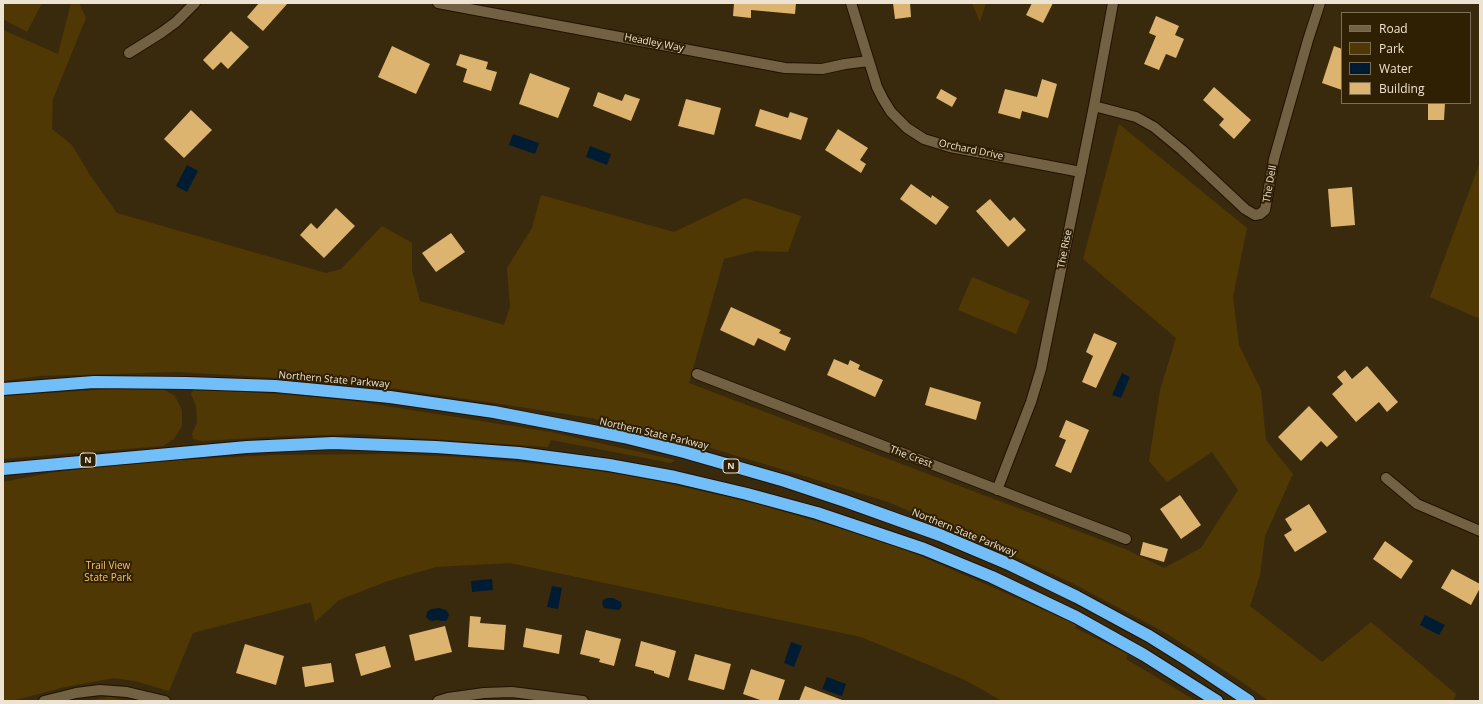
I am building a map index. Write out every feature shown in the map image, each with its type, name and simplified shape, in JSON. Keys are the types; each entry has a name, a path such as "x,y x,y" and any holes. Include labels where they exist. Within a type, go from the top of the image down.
{"highway":[{"name":"Northern State Parkway","path":"3,389 94,382 275,386 390,397 494,412 624,437 677,450 845,500 940,535 1011,565 1077,597 1149,636 1189,660 1249,701"},
{"name":"N","path":"3,469 247,447 334,443 436,447 519,453 609,465 675,477 747,494 817,513 924,549 978,571 1076,617 1144,655 1216,701"}],"street":[{"path":"129,53 176,22 195,3"},
{"name":"Headley Way","path":"438,3 785,68 822,69 846,64 869,62"},
{"name":"Orchard Drive","path":"851,3 877,87 891,112 907,128 924,139 950,147 1081,172"},
{"name":"The Rise","path":"997,490 1031,402 1041,369 1094,106 1113,3"},
{"name":"The Dell","path":"1094,106 1136,117 1154,127 1182,150 1245,209 1255,215 1260,214 1265,210 1274,159 1320,3"},
{"name":"The Crest","path":"697,374 1126,539"},
{"path":"1386,478 1417,504 1480,531"},
{"path":"44,701 76,693 100,690 127,692 165,701"},
{"path":"438,701 448,698 484,693 512,692 583,701"}],"green space":[{"path":"3,3 42,3 27,32 3,19"},
{"path":"71,3 79,3 86,18 53,99 52,129 72,145 90,175 117,213 326,273 341,269 382,226 412,243 412,270 420,301 504,325 510,307 507,268 532,228 541,195 674,232 745,198 801,216 788,252 755,251 724,259 689,383 1125,549 1164,568 1201,548 1238,490 1212,452 1167,482 1149,461 1160,390 1176,338 1083,259 1119,124 1247,228 1233,297 1239,345 1261,390 1266,440 1293,474 1265,536 1260,575 1250,606 1322,662 1371,622 1456,694 1453,701 1269,701 1164,632 1074,584 988,544 888,502 697,444 591,418 348,382 177,372 40,376 3,381 3,30 58,54"},
{"path":"972,3 986,3 980,22"},
{"path":"1480,162 1480,319 1430,297"},
{"path":"972,277 1030,301 1016,334 958,310"},
{"path":"142,387 161,388 175,396 182,410 182,426 174,439 163,446 3,459 3,396"},
{"path":"199,389 291,395 360,402 551,432 675,460 671,463 551,440 548,447 359,434 284,436 202,441 193,439 192,434 197,423 196,406 191,394 193,390"},
{"name":"Trail View State Park","path":"387,454 459,457 528,463 579,468 643,478 758,504 890,543 1077,625 1075,628 1128,654 1126,659 1196,701 1002,701 965,680 861,637 510,563 436,567 388,581 339,600 315,622 311,603 308,603 193,633 169,691 135,681 114,678 65,687 12,701 3,701 3,482 49,473 112,465 179,460 271,455"},
{"path":"110,697 127,701 88,701 90,700"}],"water":[{"path":"513,134 539,143 535,154 509,145"},
{"path":"590,146 611,154 607,165 586,157"},
{"path":"187,165 198,171 187,192 176,186"},
{"path":"1122,373 1130,377 1121,398 1112,395"},
{"path":"492,579 493,590 472,592 471,581"},
{"path":"552,586 562,588 558,609 547,607"},
{"path":"613,598 621,602 622,606 619,610 604,608 602,604 603,600"},
{"path":"439,608 446,610 449,614 446,621 433,621 426,617 427,612 431,609"},
{"path":"1425,615 1445,625 1439,635 1420,625"},
{"path":"791,642 802,646 794,667 784,663"},
{"path":"827,677 846,684 842,696 822,689"}],"building":[{"path":"259,3 288,3 263,31 247,17"},
{"path":"734,3 796,3 795,14 751,10 751,18 733,16"},
{"path":"893,3 910,3 911,17 895,19"},
{"path":"1032,3 1053,3 1043,23 1026,15"},
{"path":"1156,16 1179,26 1175,35 1184,39 1176,58 1166,54 1159,70 1144,64 1156,36 1149,33"},
{"path":"231,31 249,47 228,69 221,62 213,70 203,60"},
{"path":"392,46 430,64 416,94 378,77"},
{"path":"1334,46 1341,49 1341,90 1322,83"},
{"path":"460,54 488,62 486,69 497,72 491,91 463,82 467,69 456,65"},
{"path":"530,73 570,88 558,118 519,104"},
{"path":"1042,79 1057,84 1048,118 1022,111 1020,119 998,113 1005,89 1037,97"},
{"path":"1214,87 1251,120 1234,139 1219,125 1224,119 1203,100"},
{"path":"941,89 957,98 952,107 936,98"},
{"path":"598,92 622,101 625,94 640,99 631,121 593,106"},
{"path":"686,99 721,108 714,135 678,126"},
{"path":"1428,104 1445,104 1444,120 1428,120"},
{"path":"760,109 788,118 790,112 808,118 801,140 755,126"},
{"path":"191,110 212,130 184,158 164,139"},
{"path":"838,129 868,148 860,160 866,164 861,173 825,150"},
{"path":"911,184 931,198 932,195 949,207 936,225 900,199"},
{"path":"1352,187 1355,225 1331,227 1328,189"},
{"path":"990,199 1010,221 1014,217 1026,230 1008,247 976,211"},
{"path":"336,208 355,226 324,258 300,235 311,223 317,229"},
{"path":"451,233 465,252 436,272 422,253"},
{"path":"731,307 781,330 779,333 791,338 785,351 758,338 754,346 720,330"},
{"path":"1094,333 1117,343 1096,388 1082,382 1093,356 1086,352"},
{"path":"834,359 848,365 850,360 860,365 858,369 883,380 875,397 827,375"},
{"path":"1367,366 1398,402 1387,412 1379,402 1356,422 1332,394 1343,384 1337,377 1345,370 1352,379"},
{"path":"930,387 981,402 976,420 925,405"},
{"path":"1309,406 1338,437 1327,447 1321,441 1301,461 1278,437"},
{"path":"1066,420 1089,430 1071,473 1055,466 1066,440 1059,437"},
{"path":"1180,495 1201,525 1181,539 1160,509"},
{"path":"1309,504 1327,532 1295,552 1284,535 1292,530 1285,519"},
{"path":"1385,541 1413,561 1401,579 1373,559"},
{"path":"1143,542 1168,549 1164,562 1140,555"},
{"path":"1452,569 1480,584 1480,588 1471,605 1441,588"},
{"path":"470,616 481,617 480,623 506,625 504,650 468,647"},
{"path":"445,626 452,652 415,661 409,635"},
{"path":"526,628 562,635 559,654 523,647"},
{"path":"586,630 621,639 614,666 599,662 600,659 580,654"},
{"path":"641,641 676,651 669,678 654,673 654,671 635,666"},
{"path":"245,644 284,656 276,685 236,673"},
{"path":"385,646 391,667 361,676 355,654"},
{"path":"695,654 731,664 724,690 688,680"},
{"path":"331,663 334,682 305,687 302,667"},
{"path":"751,669 785,680 778,701 763,701 743,694"},
{"path":"805,686 842,700 842,701 799,701"}]}
